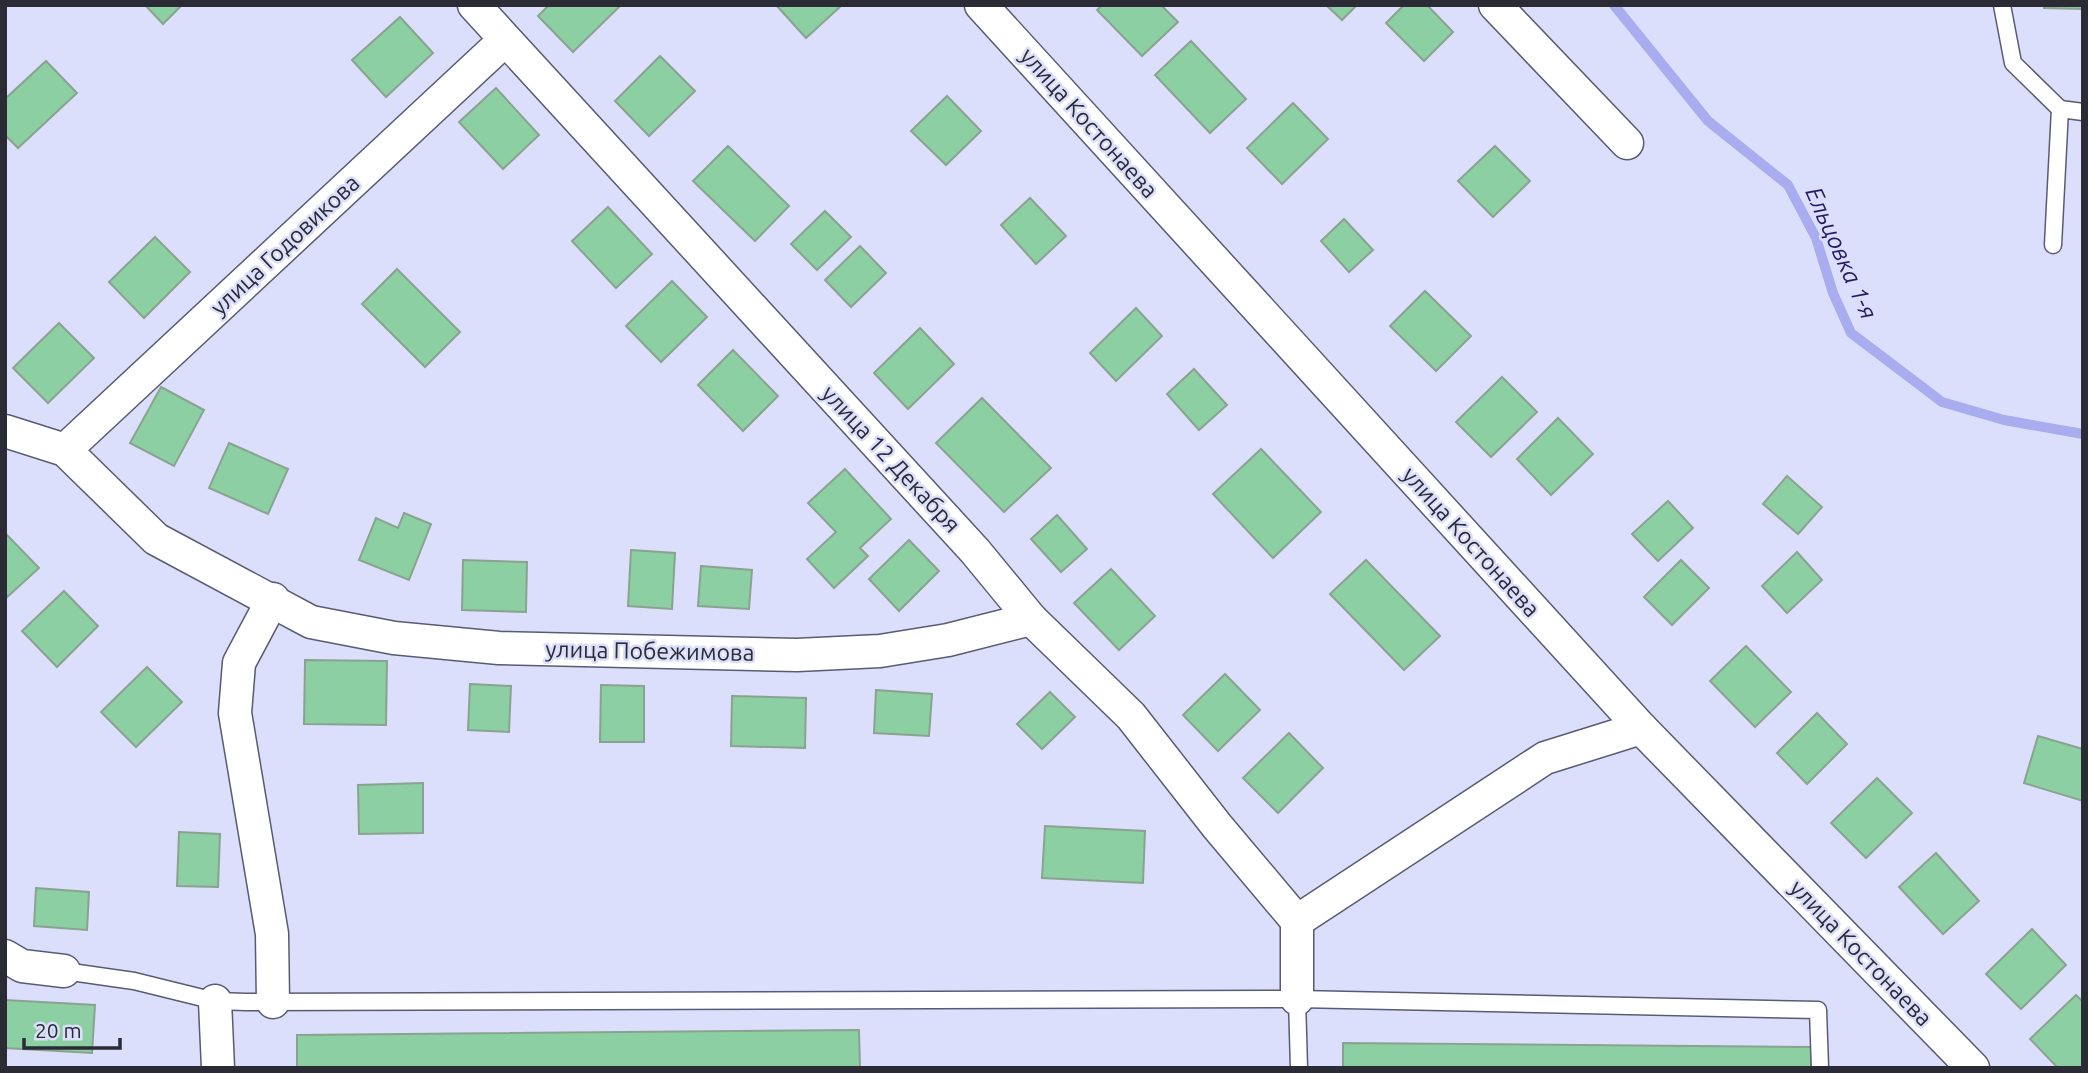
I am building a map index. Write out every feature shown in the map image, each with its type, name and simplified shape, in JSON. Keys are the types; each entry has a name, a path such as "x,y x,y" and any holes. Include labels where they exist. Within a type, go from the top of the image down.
{"street":[{"name":"улица 12 Декабря","path":"474,5 975,551 1031,619 1131,716 1217,826 1297,920"},
{"path":"1495,5 1627,143"},
{"name":"улица Костонаева","path":"996,11 1641,728 1973,1068"},
{"name":"улица Годовикова","path":"65,450 505,40"},
{"name":"улица Побежимова","path":"5,431 65,450 156,539 273,599 311,622 394,639 499,648 797,654 880,651 948,640 1031,619"},
{"path":"273,599 239,663 235,713 272,934 273,1002"},
{"path":"1297,999 1297,920 1545,758 1641,728"},
{"path":"5,956 22,965 64,971"},
{"path":"215,1002 218,1068"}],"lane":[{"path":"2002,5 2013,63 2060,109 2083,112"},
{"path":"2053,246 2060,109"},
{"path":"64,971 134,981 215,1002 1297,999 1818,1010 1820,1068"},
{"path":"1297,999 1299,1068"}],"building":[{"path":"145,5 182,5 163,24"},
{"path":"549,5 619,7 573,52 538,16"},
{"path":"776,5 842,5 806,38"},
{"path":"1102,5 1161,5 1178,22 1142,56 1097,10"},
{"path":"1326,5 1357,5 1342,20"},
{"path":"1404,5 1427,5 1453,32 1424,61 1386,23"},
{"path":"2044,5 2083,5 2083,9 2044,8"},
{"path":"400,17 433,53 386,97 352,60"},
{"path":"1191,41 1246,99 1210,133 1155,75"},
{"path":"660,56 695,91 649,136 615,101"},
{"path":"46,61 77,93 18,148 5,135 5,99"},
{"path":"496,88 539,135 503,169 459,122"},
{"path":"947,96 981,131 946,165 911,131"},
{"path":"1293,103 1328,139 1282,184 1247,148"},
{"path":"728,146 789,206 755,241 693,181"},
{"path":"1495,146 1530,181 1493,217 1458,181"},
{"path":"1030,198 1066,236 1036,264 1001,225"},
{"path":"608,207 652,254 616,288 572,241"},
{"path":"825,211 851,237 817,270 791,244"},
{"path":"1344,219 1373,250 1349,272 1321,241"},
{"path":"155,237 190,272 144,318 109,282"},
{"path":"860,246 886,273 851,307 825,280"},
{"path":"397,269 460,332 425,367 362,304"},
{"path":"672,281 707,317 661,362 626,326"},
{"path":"1425,291 1471,336 1436,371 1390,326"},
{"path":"1136,308 1162,336 1116,381 1090,353"},
{"path":"59,323 94,358 48,403 13,368"},
{"path":"920,328 954,364 908,409 874,373"},
{"path":"733,350 778,396 743,431 698,385"},
{"path":"1194,369 1227,405 1199,430 1167,394"},
{"path":"1502,377 1537,412 1491,457 1456,422"},
{"path":"161,387 204,410 174,466 130,443"},
{"path":"982,398 1051,468 1004,512 936,443"},
{"path":"1558,418 1593,454 1551,495 1517,459"},
{"path":"229,443 288,469 268,514 209,488"},
{"path":"1261,449 1321,512 1273,558 1213,494"},
{"path":"845,469 891,519 860,548 868,556 834,588 807,559 836,532 808,503"},
{"path":"1787,476 1822,507 1798,534 1763,504"},
{"path":"1668,501 1693,528 1658,561 1632,534"},
{"path":"404,513 431,524 409,580 359,560 376,518 398,528"},
{"path":"1057,515 1087,549 1061,572 1031,539"},
{"path":"5,533 39,568 5,599"},
{"path":"909,540 939,571 899,611 869,579"},
{"path":"631,550 675,553 672,609 628,606"},
{"path":"1797,552 1822,580 1787,613 1762,586"},
{"path":"463,560 527,562 526,612 462,610"},
{"path":"1366,560 1440,636 1404,670 1330,594"},
{"path":"1681,560 1709,588 1672,625 1644,597"},
{"path":"701,566 752,570 749,609 698,606"},
{"path":"1111,569 1155,616 1119,650 1074,603"},
{"path":"64,591 98,626 57,667 22,631"},
{"path":"1746,646 1791,692 1755,727 1710,681"},
{"path":"305,660 387,661 386,725 304,724"},
{"path":"147,667 182,702 136,747 101,712"},
{"path":"1225,674 1260,710 1218,751 1183,715"},
{"path":"470,684 511,686 509,732 468,730"},
{"path":"601,685 644,686 644,742 600,742"},
{"path":"876,690 932,694 929,736 874,733"},
{"path":"1050,692 1075,717 1042,749 1017,724"},
{"path":"732,696 806,698 805,748 731,746"},
{"path":"1817,713 1847,744 1807,784 1777,753"},
{"path":"1289,733 1323,768 1278,813 1243,778"},
{"path":"2038,736 2083,749 2083,801 2024,783"},
{"path":"1877,778 1912,813 1866,858 1831,823"},
{"path":"423,783 423,833 359,834 358,785"},
{"path":"1045,826 1145,831 1143,883 1042,878"},
{"path":"179,832 220,834 218,887 177,886"},
{"path":"1936,853 1979,901 1943,934 1899,887"},
{"path":"36,888 89,892 87,930 34,926"},
{"path":"2032,929 2066,965 2021,1009 1986,974"},
{"path":"2076,995 2083,1002 2083,1068 2058,1068 2030,1039"},
{"path":"5,1000 95,1005 92,1053 5,1048"},
{"path":"859,1030 860,1068 297,1068 297,1035"},
{"path":"1343,1043 1811,1047 1811,1068 1343,1068"}],"waterway":[{"name":"Ельцовка 1-я","path":"1614,5 1708,121 1788,185 1816,238 1833,293 1851,333 1942,402 2004,420 2083,434"}]}
